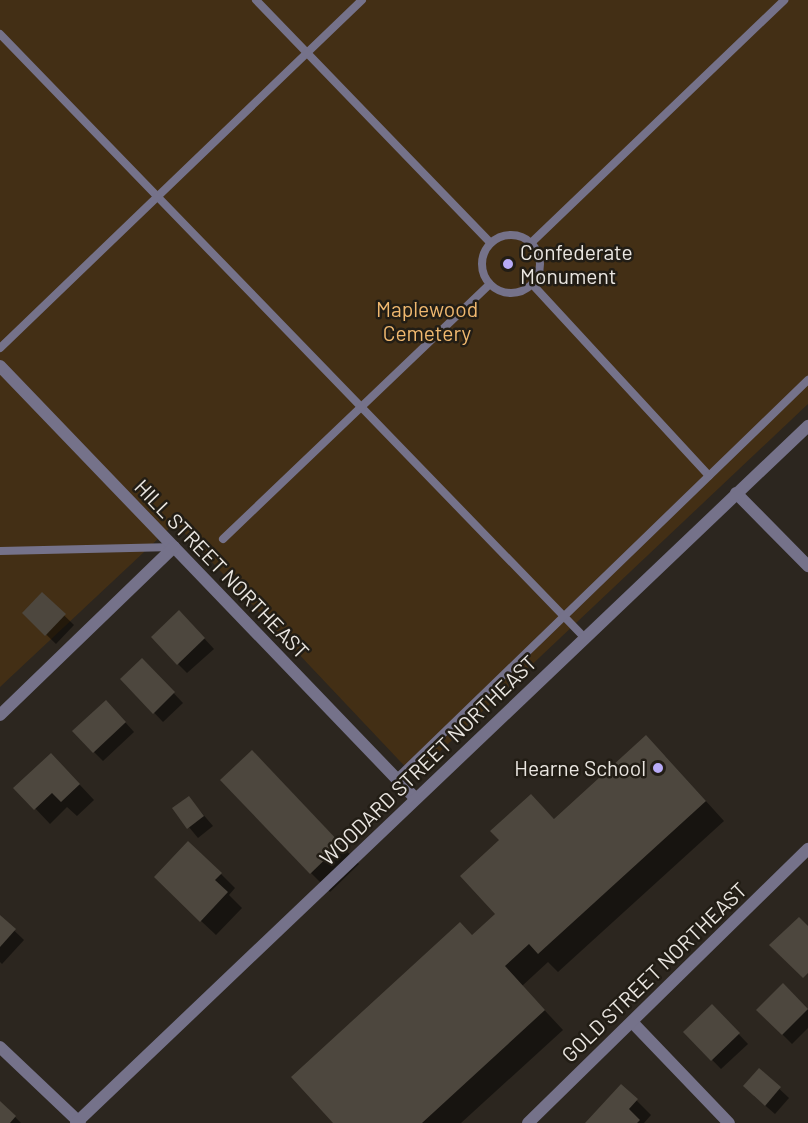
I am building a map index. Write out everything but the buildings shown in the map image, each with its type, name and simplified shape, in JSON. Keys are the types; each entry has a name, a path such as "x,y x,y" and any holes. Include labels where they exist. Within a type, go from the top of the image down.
{"street":[{"name":"HILL STREET NORTHEAST","path":"0,366 415,798"},
{"name":"WOODARD STREET NORTHEAST","path":"78,1122 415,798 808,426"},
{"path":"736,493 808,566"},
{"path":"0,716 174,548"},
{"name":"GOLD STREET NORTHEAST","path":"528,1123 808,849"},
{"path":"632,1022 729,1123"},
{"path":"0,1047 78,1122"}],"lane":[{"path":"256,0 491,243"},
{"path":"0,348 362,0"},
{"path":"531,243 784,0"},
{"path":"0,34 584,637"},
{"path":"513,235 531,243 540,260 532,284 510,293 490,284 482,263 491,243 513,235"},
{"path":"223,539 490,284"},
{"path":"532,284 709,477"},
{"path":"396,779 808,380"},
{"path":"0,551 174,548"}],"green space":[{"name":"Maplewood Cemetery","path":"0,0 808,0 808,404 414,776 175,523 0,687"}],"place":[{"name":"Confederate Monument","path":"508,264"},
{"name":"Hearne School","path":"658,768"}]}
